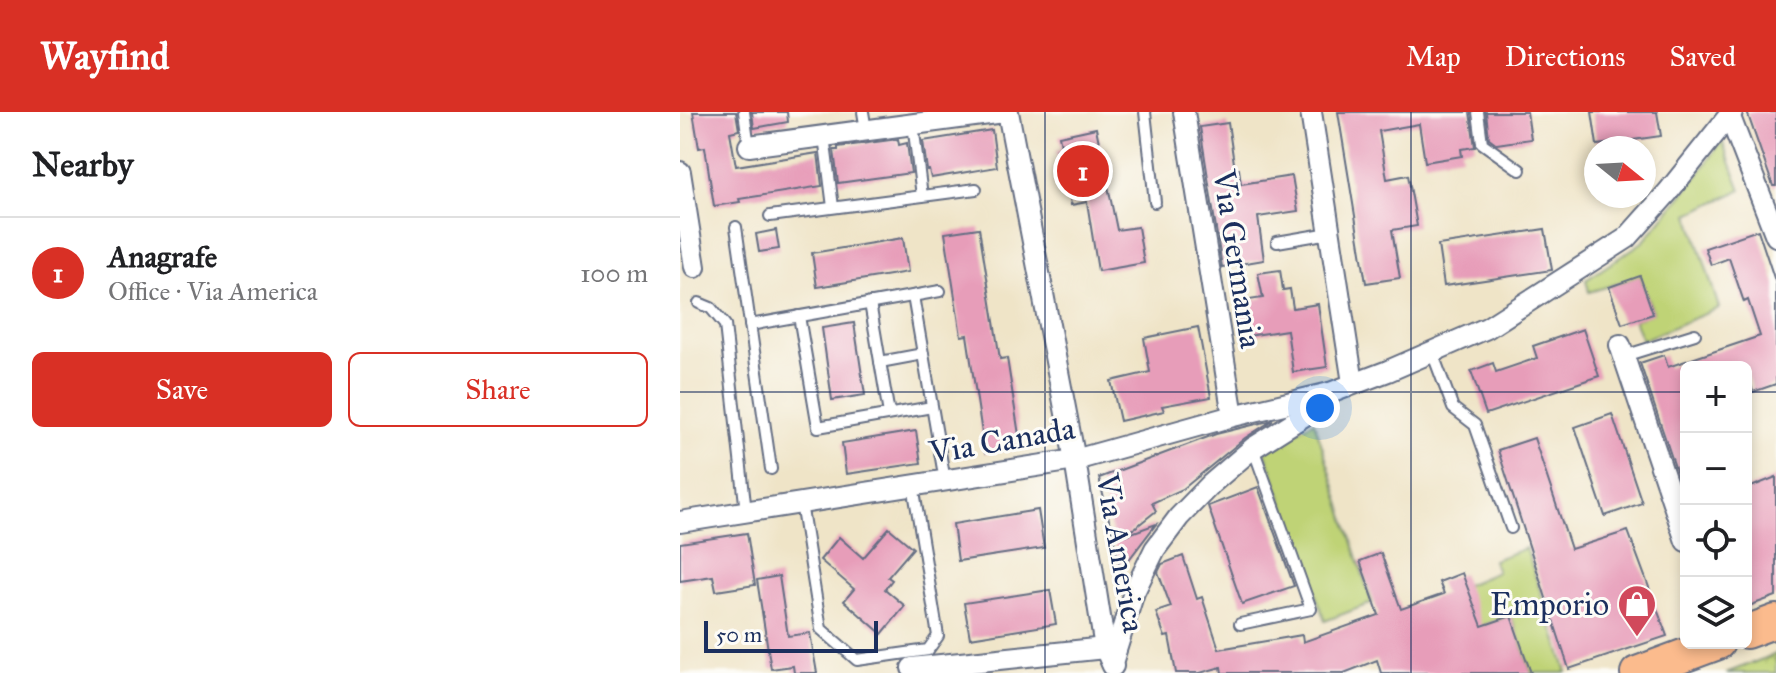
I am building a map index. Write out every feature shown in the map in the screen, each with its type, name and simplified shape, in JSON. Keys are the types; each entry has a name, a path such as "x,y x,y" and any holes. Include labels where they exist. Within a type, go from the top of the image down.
{"main road":[{"path":"1752,630 1776,621"},
{"path":"1637,673 1702,649"}],"street":[{"path":"749,146 824,136 875,120 913,124 1006,112"},
{"name":"Via America","path":"1006,112 1111,661"},
{"name":"Via Germania","path":"1184,112 1233,416"},
{"path":"1311,112 1353,383"},
{"path":"913,670 1111,661 1134,592 1155,549 1211,484 1253,448 1313,410 1330,393 1487,328 1627,238 1731,114 1769,196 1776,236"},
{"path":"680,172 682,202 695,267"},
{"path":"1622,350 1680,523"},
{"name":"Via Canada","path":"680,522 1075,460 1233,416 1330,393"}],"lane":[{"path":"744,112 749,146"},
{"path":"1145,112 1155,202"},
{"path":"1478,112 1482,143 1520,170"},
{"path":"913,124 922,196"},
{"path":"824,136 833,207"},
{"path":"770,216 976,189"},
{"path":"736,227 771,469"},
{"path":"1277,242 1330,233"},
{"path":"750,325 940,291"},
{"path":"913,296 945,481"},
{"path":"699,303 711,308 725,325 746,512"},
{"path":"870,303 889,414"},
{"path":"799,316 818,427 932,407"},
{"path":"1622,350 1695,334"},
{"path":"1432,352 1453,408 1475,425 1511,528"},
{"path":"880,362 923,354"},
{"path":"1240,624 1311,609 1253,448"},
{"path":"801,503 821,629 857,660 928,650 938,636 913,485"}],"green space":[{"path":"1722,141 1741,190 1689,214 1719,308 1642,340 1634,320 1653,313 1640,277 1589,292 1586,280 1644,241 1697,177"},
{"path":"1314,421 1372,603 1325,621 1265,451"},
{"path":"1526,548 1567,672 1531,673 1511,616 1484,625 1464,642 1466,585 1497,572 1493,560"},
{"path":"1776,654 1776,673 1726,673"}],"building":[{"path":"693,112 736,112 739,130 730,132 736,166 818,153 822,186 714,206 705,147 699,148"},
{"path":"752,112 787,112 788,122 754,128"},
{"path":"1338,112 1470,112 1475,147 1461,149 1462,156 1425,162 1419,124 1379,131 1387,179 1408,175 1417,226 1392,230 1400,278 1366,283"},
{"path":"1486,112 1527,112 1531,139 1497,144 1489,138"},
{"path":"1592,112 1657,112 1661,136 1596,136"},
{"path":"1747,112 1776,112 1776,186 1773,186"},
{"path":"1228,123 1235,170 1239,169 1241,184 1292,176 1298,211 1258,217 1264,260 1222,267 1200,127"},
{"path":"1096,128 1117,230 1138,227 1144,263 1098,271 1087,202 1071,205 1069,192 1065,193 1056,150 1062,149 1059,136"},
{"path":"992,130 997,167 931,178 923,141"},
{"path":"898,139 899,145 907,143 911,173 838,183 834,150 838,147"},
{"path":"979,228 1000,359 1007,358 1021,448 985,453 967,335 961,336 945,233"},
{"path":"1545,229 1552,270 1444,286 1438,245"},
{"path":"776,230 779,249 759,252 756,234"},
{"path":"1758,230 1776,284 1776,384 1753,392 1752,361 1686,361 1760,336 1729,258 1711,265 1705,248"},
{"path":"903,238 908,272 817,287 812,253"},
{"path":"1280,270 1283,290 1290,289 1293,308 1318,304 1327,367 1293,372 1287,330 1247,336 1242,301 1263,298 1258,273"},
{"path":"1640,276 1653,314 1622,324 1609,287"},
{"path":"854,323 865,395 832,400 822,328"},
{"path":"1198,327 1211,397 1162,406 1164,411 1120,421 1111,381 1150,372 1144,338"},
{"path":"1583,329 1599,376 1486,414 1471,371 1493,363 1496,372 1537,358 1533,346"},
{"path":"1664,355 1668,367 1680,363 1680,482 1640,363"},
{"path":"1612,414 1642,503 1605,516 1575,427"},
{"path":"1273,420 1245,438 1183,489 1152,503 1156,511 1126,535 1156,524 1121,570 1099,478 1216,434"},
{"path":"916,431 921,463 846,474 842,443"},
{"path":"1534,438 1571,549 1628,531 1667,636 1569,669 1498,450"},
{"path":"1776,477 1776,596 1752,605 1752,505 1752,487"},
{"path":"1258,487 1294,586 1242,604 1208,506"},
{"path":"1038,510 1044,548 958,561 953,524"},
{"path":"889,528 913,548 888,577 892,580 885,589 905,606 882,634 844,601 854,589 820,560 839,537 863,558"},
{"path":"747,533 755,585 716,591 713,576 680,581 680,543"},
{"path":"1381,553 1401,609 1444,594 1439,582 1462,573 1482,626 1511,616 1531,673 1381,673 1377,660 1344,673 1222,673 1221,667 1200,673 1176,673 1169,636 1165,637 1156,612 1171,607 1158,572 1162,564 1183,556 1197,599 1202,597 1219,649 1302,635 1303,642 1379,615 1360,561"},
{"path":"779,576 788,636 810,633 817,673 794,673 793,666 771,669 757,580"},
{"path":"1050,590 1056,624 970,638 964,603"}],"place":[{"name":"Anagrafe","path":"1083,171"},
{"name":"Emporio","path":"1637,638"}]}
